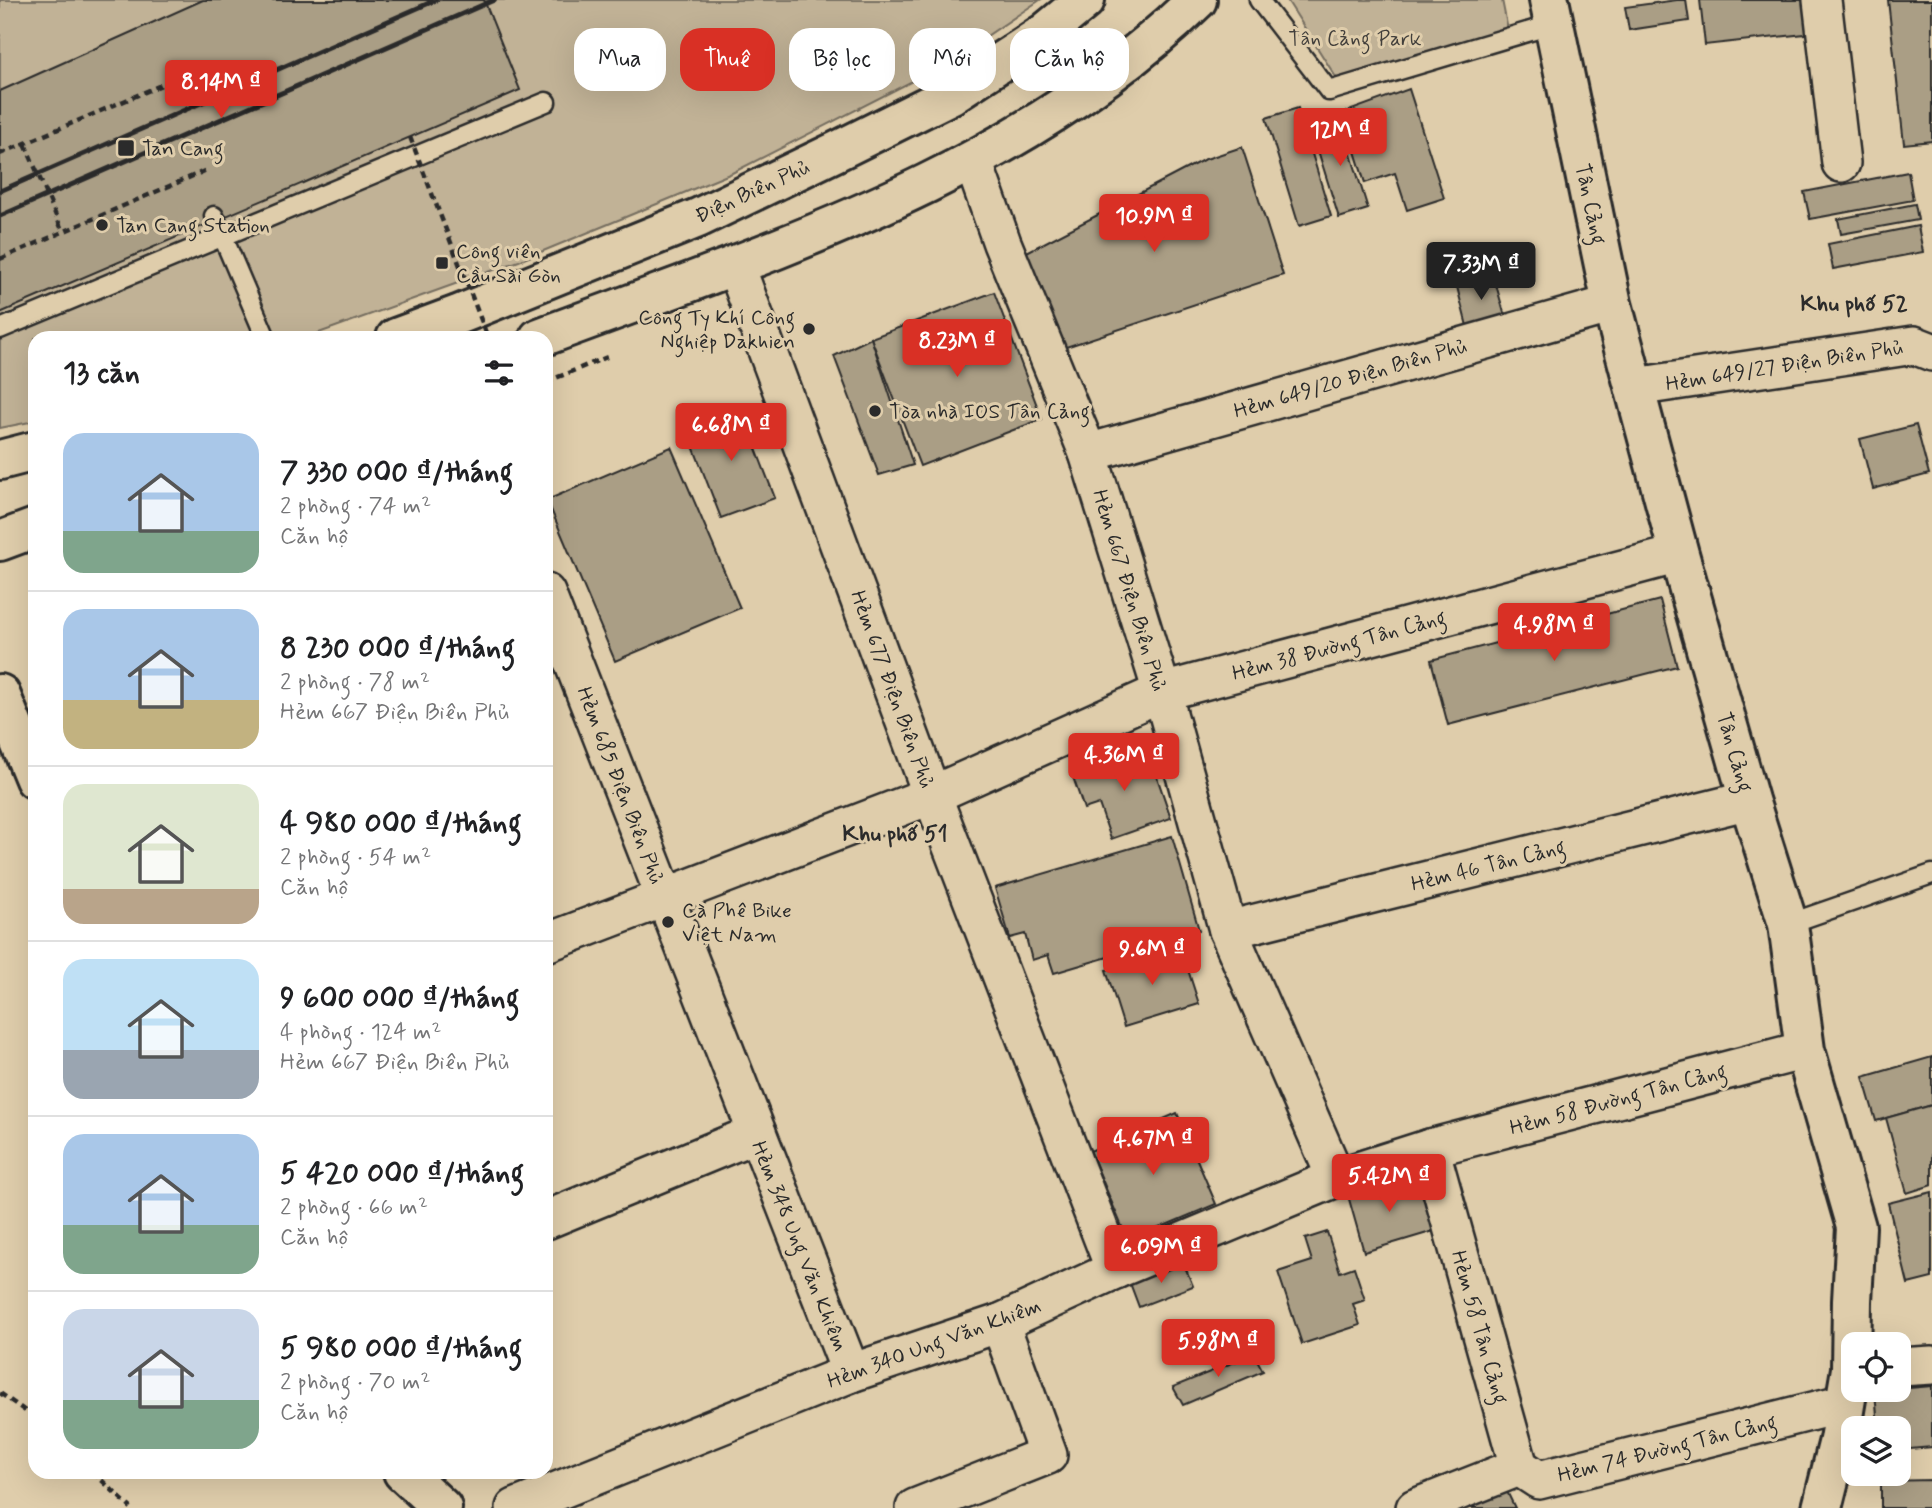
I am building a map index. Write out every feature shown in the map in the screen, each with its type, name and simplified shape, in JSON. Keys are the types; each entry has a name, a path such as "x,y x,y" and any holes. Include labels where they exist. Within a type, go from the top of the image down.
{"main road":[{"name":"Điện Biên Phủ","path":"415,331 698,218 835,152 950,94 1045,33 1085,0"},
{"path":"553,333 846,219 973,161 1099,83 1197,0"},
{"name":"Tân Cảng","path":"1552,12 1612,304 1679,554 1749,800 1788,924 1805,1050 1856,1227 1852,1332"},
{"path":"0,460 28,453"},
{"path":"0,541 28,531"},
{"path":"3,709 28,764"},
{"name":"Tân Cảng","path":"1822,1508 1846,1402"},
{"path":"411,1479 442,1508"}],"street":[{"path":"1822,0 1841,163"},
{"name":"Hẻm 667 Điện Biên Phủ","path":"973,161 1002,243 1087,453 1162,692 1228,930 1336,1178"},
{"name":"Hẻm 677 Điện Biên Phủ","path":"735,264 932,795 1115,1270"},
{"name":"Hẻm 649/20 Điện Biên Phủ","path":"1087,453 1612,304"},
{"name":"Hẻm 649/27 Điện Biên Phủ","path":"1635,387 1914,345 1932,352"},
{"name":"Hẻm 38 Đường Tân Cảng","path":"553,940 932,795 1162,692 1679,554"},
{"name":"Hẻm 685 Điện Biên Phủ","path":"553,611 757,1133"},
{"name":"Hẻm 46 Tân Cảng","path":"1228,930 1749,800"},
{"name":"Hẻm 58 Đường Tân Cảng","path":"1430,1147 1805,1050"},
{"name":"Hẻm 348 Ung Văn Khiêm","path":"553,1217 757,1133 850,1373"},
{"name":"Hẻm 340 Ung Văn Khiêm","path":"515,1508 850,1373 1000,1323 1115,1270 1336,1178 1430,1147"},
{"name":"Hẻm 58 Tân Cảng","path":"1430,1147 1535,1485"},
{"path":"915,1508 1048,1455 1000,1323"},
{"path":"1911,1366 1932,1365"},
{"name":"Hẻm 74 Đường Tân Cảng","path":"1415,1508 1535,1485 1841,1384"}],"lane":[{"path":"1259,0 1329,91 1552,12"},
{"path":"0,329 546,102"},
{"path":"214,216 263,331"},
{"path":"1788,924 1932,874"}],"path":[{"path":"0,154 180,77"},
{"path":"410,137 485,331"},
{"path":"24,144 63,232"},
{"path":"0,259 209,169"},
{"path":"0,1393 28,1413"},
{"path":"100,1479 131,1508"}],"green space":[{"path":"0,0 1040,0 996,30 909,28 909,83 895,90 895,28 789,28 789,91 893,91 732,173 519,261 324,331 28,331 28,422 0,428"},
{"name":"Tân Cảng Park","path":"1287,0 1502,0 1508,30 1339,82"}],"building":[{"name":"Tan Cang Station","path":"203,0 484,0 520,90 0,313 0,91"},
{"path":"1686,0 1689,21 1629,30 1625,7"},
{"path":"1700,0 1811,0 1814,33 1705,45"},
{"path":"1888,0 1932,0 1932,141 1904,144"},
{"path":"1409,89 1444,198 1407,210 1395,173 1365,183 1343,113"},
{"path":"1298,108 1331,216 1299,226 1266,118"},
{"path":"1340,119 1368,209 1339,218 1311,128"},
{"path":"1242,147 1283,275 1051,352 1019,256 1203,160"},
{"path":"1908,172 1913,200 1810,219 1804,192"},
{"path":"1915,204 1918,220 1841,234 1838,219"},
{"path":"1918,226 1923,252 1833,269 1828,244"},
{"path":"1493,274 1506,320 1468,330 1456,283"},
{"path":"994,292 1042,419 920,466 871,338"},
{"name":"Tòa nhà IOS Tân Cảng","path":"871,338 913,465 879,475 834,356"},
{"path":"740,407 775,498 721,518 686,428"},
{"path":"1916,425 1929,474 1873,489 1860,439"},
{"path":"671,447 740,608 615,661 553,514 553,497"},
{"path":"1660,600 1677,666 1448,725 1431,660"},
{"path":"1147,748 1171,818 1111,839 1099,804 1084,809 1072,774"},
{"path":"1172,836 1199,930 1054,973 1048,955 1032,960 1025,934 1010,938 995,888"},
{"path":"1181,948 1199,1004 1124,1027 1106,970"},
{"path":"1932,1057 1932,1105 1876,1121 1863,1077"},
{"path":"1932,1105 1932,1185 1907,1193 1886,1118"},
{"path":"1177,1113 1216,1204 1128,1241 1090,1151"},
{"path":"1419,1179 1434,1231 1364,1252 1345,1185 1363,1180 1367,1195"},
{"path":"1932,1192 1932,1278 1908,1284 1888,1203"},
{"path":"1327,1232 1340,1272 1354,1267 1365,1300 1353,1304 1360,1325 1302,1344 1278,1272 1312,1261 1305,1239"},
{"path":"1183,1262 1193,1286 1139,1307 1130,1283"},
{"path":"1254,1354 1263,1371 1183,1405 1173,1387"},
{"path":"1932,1386 1932,1447 1911,1449 1911,1416 1877,1416 1876,1402 1911,1402 1911,1388"},
{"path":"1499,1475 1515,1508 1415,1508"},
{"path":"1911,1480 1932,1480 1932,1508 1881,1508 1881,1486 1911,1486"}],"railway":[{"path":"0,191 436,0"},
{"path":"0,216 494,0"}],"place":[{"name":"Tan Cang","path":"126,148"},
{"name":"Tan Cang Station","path":"102,225"},
{"name":"Công viên Cầu Sài Gòn","path":"442,263"},
{"name":"Công Ty Khí Công Nghiệp Dakhien","path":"809,329"},
{"name":"Tòa nhà IOS Tân Cảng","path":"875,411"},
{"name":"Cà Phê Bike Việt Nam","path":"668,922"}],"district":[{"name":"Khu phố 52","path":"1854,303"},
{"name":"Khu phố 51","path":"895,833"}]}
